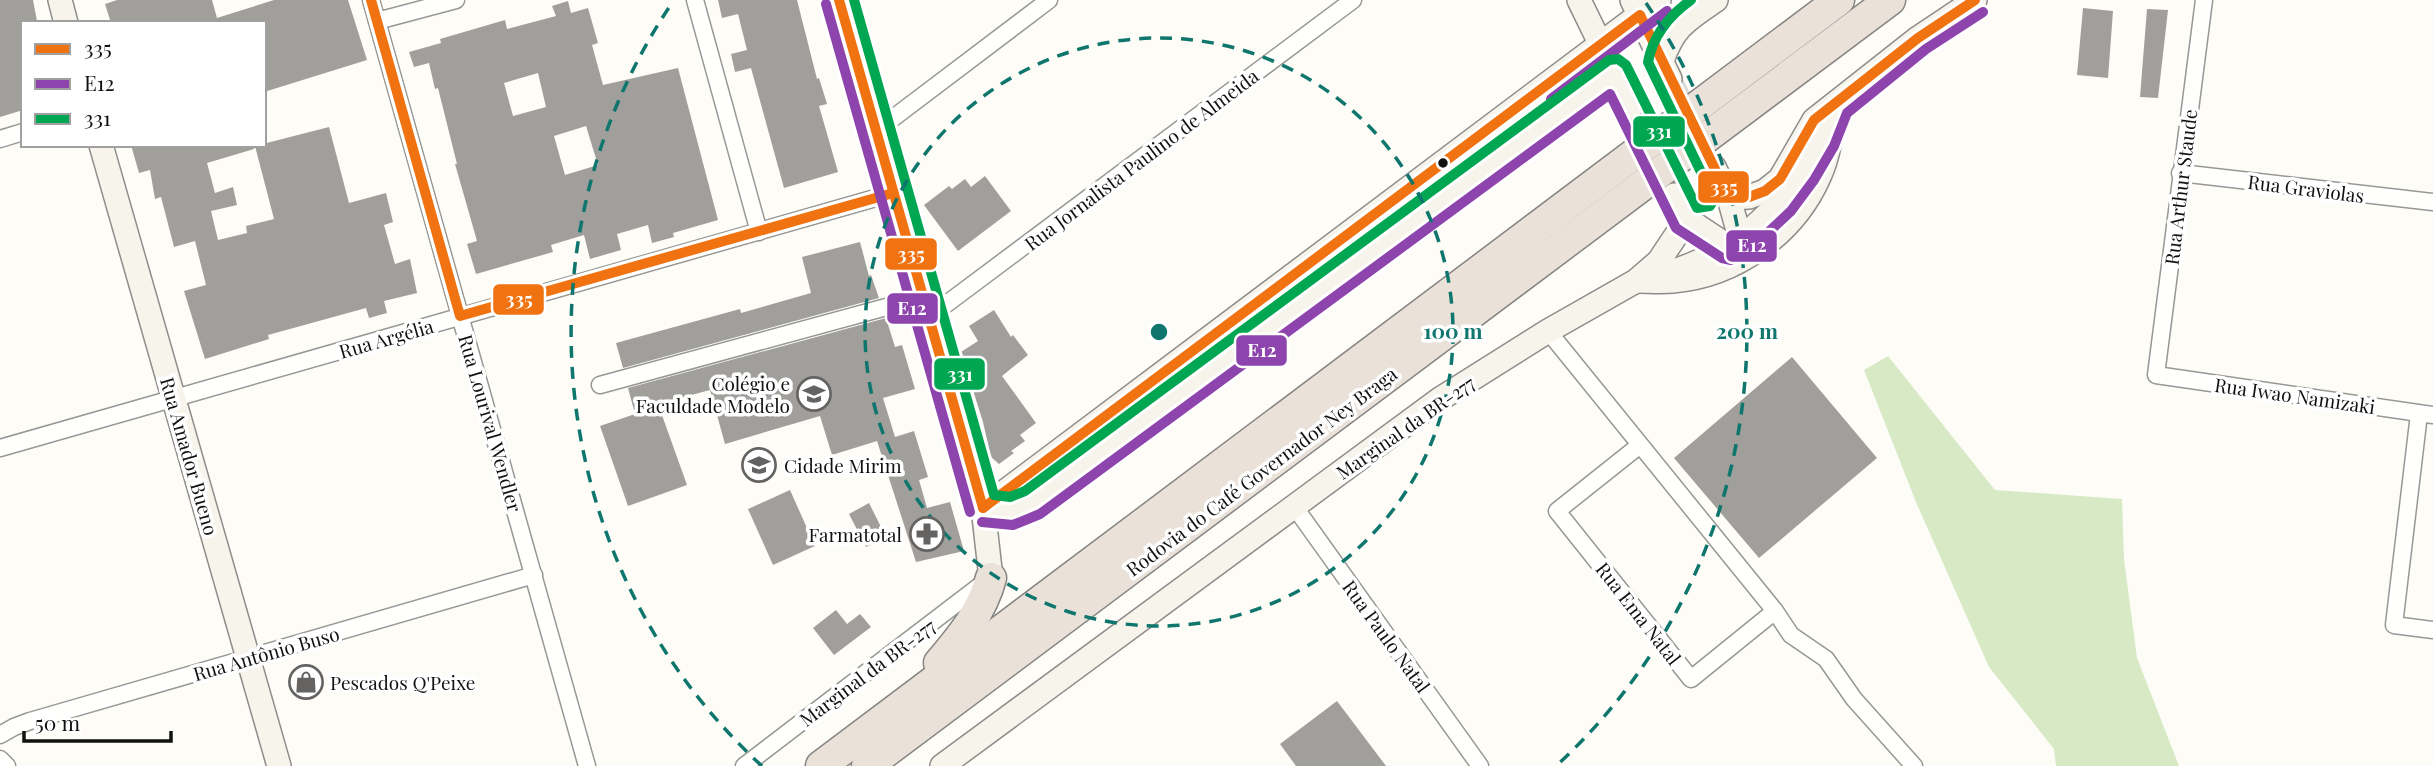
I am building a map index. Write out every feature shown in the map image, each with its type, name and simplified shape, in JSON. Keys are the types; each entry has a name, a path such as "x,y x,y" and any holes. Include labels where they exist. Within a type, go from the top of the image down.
{"highway":[{"name":"Rodovia do Café Governador Ney Braga","path":"821,766 1839,0"},
{"name":"Rodovia do Café Governador Ney Braga","path":"867,766 1890,0"},
{"path":"908,701 974,618 986,597 991,578"}],"street":[{"path":"60,0 65,21"},
{"name":"Rua Lourival Wendler","path":"371,0 587,766"},
{"path":"377,21 456,0"},
{"path":"695,0 760,232"},
{"path":"839,0 983,508 991,578"},
{"path":"876,131 1049,0"},
{"name":"Rua Jornalista Paulino de Almeida","path":"926,307 1353,0"},
{"path":"1579,0 1631,107"},
{"path":"983,508 1601,45 1636,8 1660,0"},
{"path":"1636,8 1666,70 1669,40 1680,26 1716,0"},
{"path":"1729,198 1749,197 1765,191 1780,179 1814,120 1918,38 1975,0"},
{"name":"Rua Arthur Staude","path":"2156,375 2204,0"},
{"path":"983,508 1012,512 1032,503 1615,73"},
{"path":"1636,281 1676,271 1734,242 1780,203 1803,173 1822,139 1835,104"},
{"name":"Marginal da BR-277","path":"942,766 1440,399 1548,331 1636,281 1673,281 1710,274 1744,259 1775,237 1800,209 1819,177 1831,141 1835,104"},
{"path":"0,139 21,133"},
{"name":"Rua Amador Bueno","path":"103,147 279,766"},
{"path":"1714,167 1729,198 1734,242"},
{"name":"Rua Graviolas","path":"2180,173 2433,202"},
{"name":"Rua Argélia","path":"0,448 893,193"},
{"path":"1674,195 1687,219 1734,242"},
{"path":"1687,219 1699,223 1711,221 1721,215 1729,198"},
{"path":"1636,281 1659,261 1687,219"},
{"path":"600,385 926,307"},
{"path":"1548,331 1775,611 1791,635 1826,659 1854,699 1914,766"},
{"name":"Rua Iwao Namizaki","path":"2156,375 2426,415"},
{"path":"2426,415 2394,625 2433,630"},
{"name":"Rua Ema Natal","path":"1640,446 1557,510 1691,679 1775,611"},
{"name":"Rua Paulo Natal","path":"1294,506 1480,766"},
{"name":"Rua Antônio Buso","path":"0,735 30,721 534,575"},
{"name":"Marginal da BR-277","path":"744,766 991,578"},
{"path":"0,759 7,766"}],"green space":[{"path":"1888,356 1995,490 2122,499 2124,559 2137,658 2179,766 2056,766 2054,749 1989,667 1916,502 1864,370"}],"building":[{"path":"0,0 33,0 37,21 21,21 21,111 0,117"},
{"path":"117,0 212,0 217,18 274,0 348,0 367,60 266,91 266,21 110,21 105,4"},
{"path":"718,0 797,0 817,79 819,78 827,104 819,106 838,172 784,188 751,68 735,72 731,54 747,50 738,14 722,18"},
{"path":"568,1 571,13 588,8 598,43 592,45 603,85 678,68 718,220 673,233 674,237 652,243 648,225 617,234 621,250 590,259 584,235 551,245 553,252 476,274 467,244 477,241 455,164 438,88 435,89 429,63 414,67 409,52 441,43 440,39 505,20 507,29 556,16 552,6","holes":["538,73 546,107 513,116 504,83","586,126 598,165 565,175 554,136"]},
{"path":"2083,8 2113,11 2108,78 2077,75"},
{"path":"2147,9 2168,10 2158,98 2140,97"},
{"path":"329,127 349,203 386,193 393,222 384,225 395,264 410,259 417,293 384,301 387,313 369,318 366,308 268,335 269,339 205,359 184,291 206,285 195,241 174,247 161,197 155,199 150,170 139,173 132,147 254,147 207,163 215,193 233,187 237,205 211,211 218,240 247,233 246,226 274,219 255,147 266,147 266,143"},
{"path":"985,176 1011,211 958,251 924,205 949,186 952,189 965,179 971,187"},
{"path":"860,242 869,276 871,275 879,298 623,368 616,343 740,309 741,313 811,293 802,257"},
{"path":"994,310 1011,337 1013,335 1028,355 1002,376 1036,423 1020,435 1025,441 999,464 991,457 961,352 978,341 969,326"},
{"path":"886,318 895,347 902,345 915,389 883,398 895,437 914,431 928,477 919,480 927,508 950,502 964,551 916,562 877,441 832,455 820,416 725,444 710,390 658,404 687,485 628,506 600,426 635,414 628,388"},
{"path":"1792,357 1877,458 1759,558 1674,458"},
{"path":"790,490 815,546 773,565 748,509"},
{"path":"869,503 886,537 866,547 849,514"},
{"path":"836,610 847,624 860,614 871,627 834,655 813,628"},
{"path":"1337,701 1386,766 1296,766 1280,744"}],"tunnel":[{"path":"1670,79 1694,127"},
{"path":"1631,107 1656,158"}],"transit line":[{"name":"335","path":"371,0 460,316 893,193"},
{"name":"335","path":"839,0 983,508"},
{"name":"331","path":"854,0 994,495 1010,497 1025,491 1609,60 1618,59 1626,65 1697,208 1710,206 1714,199 1648,62 1650,52 1664,26 1691,0"},
{"name":"335","path":"983,508 1640,15 1729,198 1749,197 1765,191 1780,179 1814,120 1918,38 1975,0"},
{"name":"E12","path":"826,4 970,512"},
{"name":"E12","path":"1551,99 1667,11"},
{"name":"E12","path":"982,522 1013,525 1040,514 1610,94 1676,228 1722,258 1731,260 1760,240 1791,211 1834,146 1847,113 1926,49 1983,12"}],"place":[{"name":"Colégio e Faculdade Modelo","path":"814,394"},
{"name":"Cidade Mirim","path":"759,465"},
{"name":"Farmatotal","path":"927,534"},
{"name":"Pescados Q'Peixe","path":"306,682"}]}
